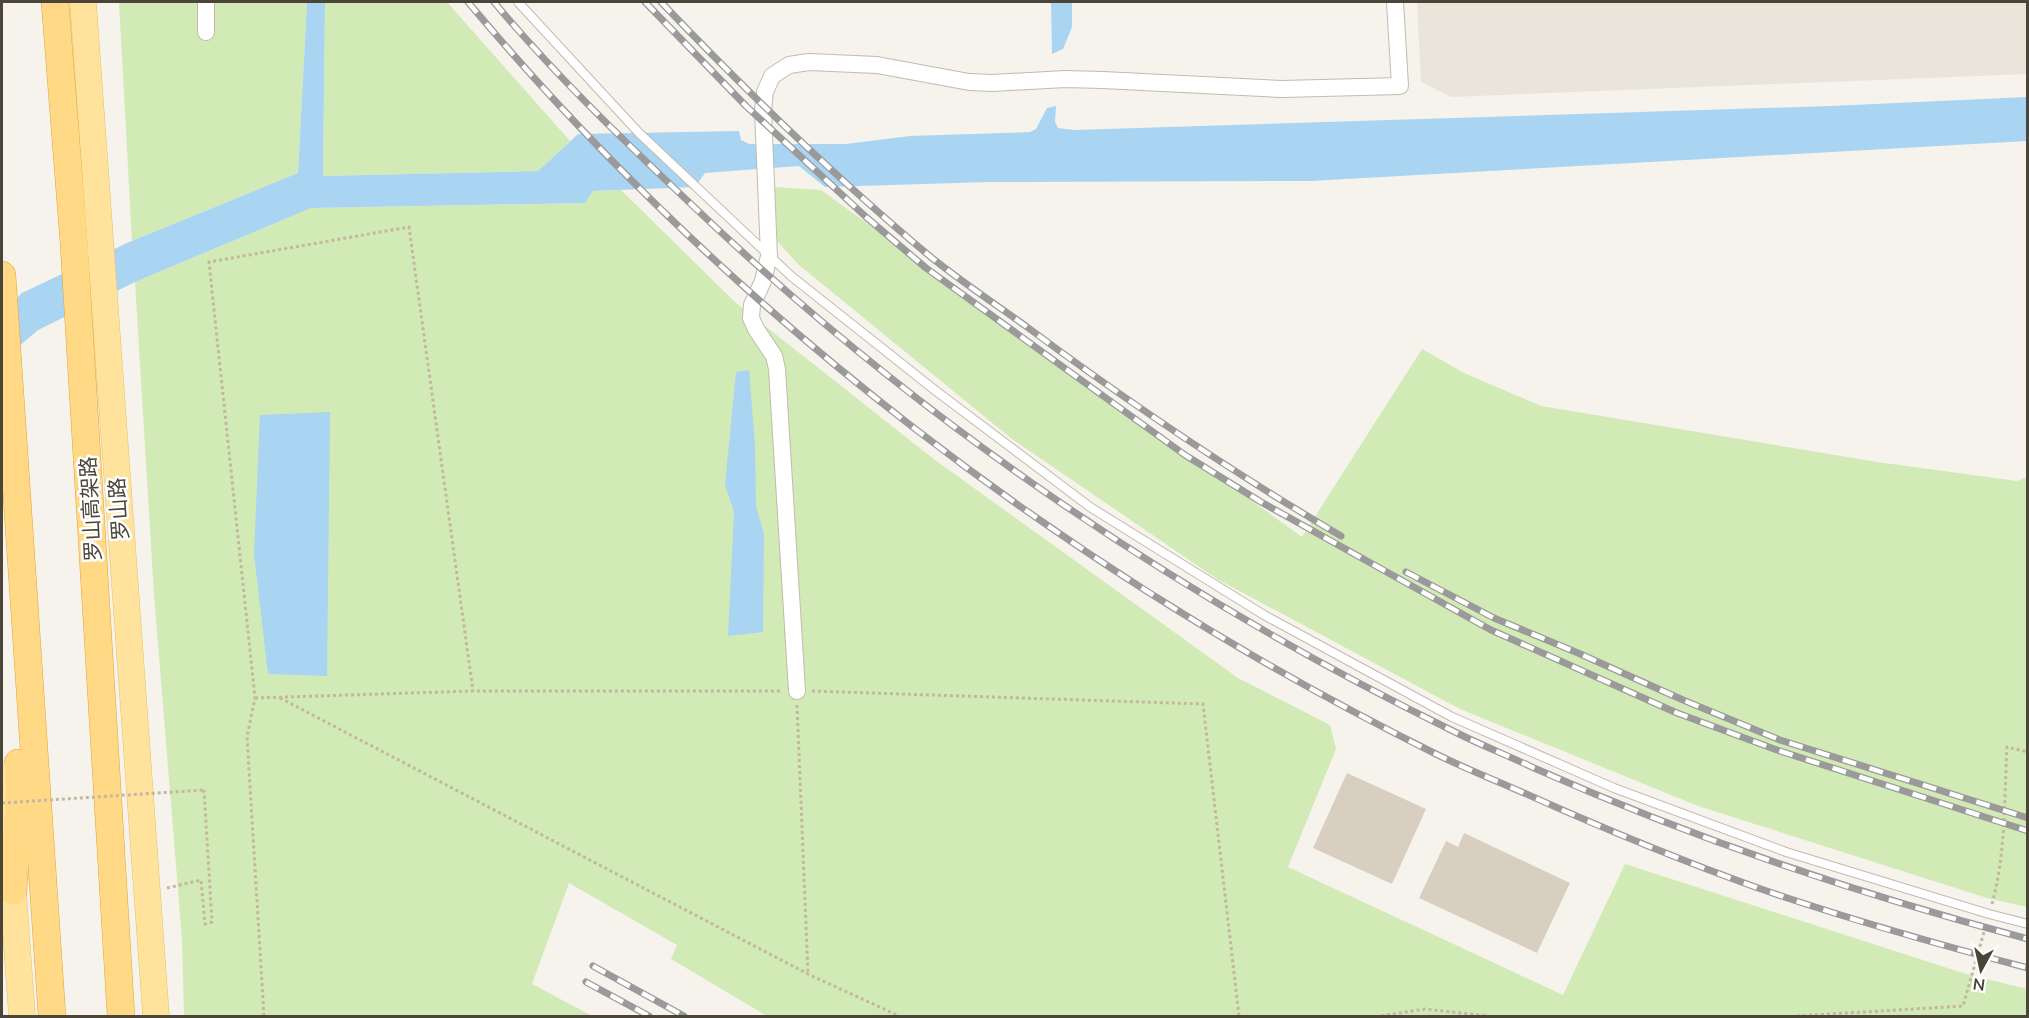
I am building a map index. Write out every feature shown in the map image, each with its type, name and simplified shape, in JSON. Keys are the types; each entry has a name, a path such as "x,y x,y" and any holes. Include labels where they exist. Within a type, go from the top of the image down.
{"highway":[{"name":"罗山高架路","path":"55,2 74,244 121,1017"},
{"path":"2,281 52,1017"},
{"path":"13,891 20,789 15,718 16,507"}],"main road":[{"name":"罗山路","path":"82,2 156,1017"},
{"path":"2,776 22,1017"}],"street":[{"path":"206,2 206,32"},
{"path":"797,691 777,369 774,356 756,329 752,318 752,305 763,281 769,256 764,101 772,76 780,69 800,63 877,65 969,82 992,83 1103,80 1282,89 1400,86 1395,2"}],"lane":[{"path":"518,2 639,133 791,276 936,391 1090,507 1264,615 1452,717 1614,788 1775,848 2028,924"}],"path":[{"path":"264,1017 247,737 255,698 209,262 409,227 473,691"},
{"path":"255,698 473,691 797,691 1203,704 1239,1017"},
{"path":"797,691 808,974"},
{"path":"278,697 808,974 899,1017"},
{"path":"1797,1017 1963,1005 1998,884 2007,747 2028,752"},
{"path":"2,803 204,790 212,922 205,924 201,880 148,892"},
{"path":"1381,1017 1425,1009 1488,1017"}],"shaded area":[{"path":"1417,2 2027,2 2027,74 1451,97 1421,82"}],"green space":[{"path":"119,2 307,2 298,173 132,241"},
{"path":"325,2 447,2 570,141 538,171 323,176"},
{"path":"775,187 821,190 1302,537 1422,349 1464,373 1541,406 1877,462 2017,481 2027,477 2027,907 1987,898 1698,806 1460,709 1217,579 1012,439 799,265 777,241"},
{"path":"621,190 736,303 935,460 1238,678 1330,725 1336,749 1288,867 1563,995 1625,864 1966,974 2027,989 2027,1016 767,1016 671,959 677,945 569,883 532,984 592,1016 184,1016 182,939 154,595 135,282 311,208 585,203 593,191"}],"water":[{"path":"307,2 325,2 323,176 538,171 578,134 739,131 741,140 749,144 846,144 910,136 1030,132 1036,129 1047,108 1056,106 1055,122 1058,128 1074,130 1831,106 2027,97 2027,141 1310,181 989,182 825,187 799,166 705,173 695,187 593,191 585,203 311,208 135,282 38,330 2,361 2,313 22,293 127,243 298,173"},
{"path":"1051,2 1072,2 1072,27 1063,49 1052,54"},
{"path":"749,370 755,445 756,506 764,534 763,632 728,636 734,512 725,485 736,372"},
{"path":"330,412 327,676 268,674 254,554 260,415"}],"building":[{"path":"1347,773 1426,809 1392,884 1313,848"},
{"path":"1464,833 1570,883 1537,953 1419,898 1446,841 1458,847"}],"railway":[{"path":"468,2 570,117 679,226 794,330 914,428 1039,520 1169,605 1302,684 1438,755 1611,831 1791,899 1892,931 2028,968"},
{"path":"494,2 565,81 692,205 777,283 866,358 957,429 1051,496 1148,560 1247,621 1348,677 1461,735 1594,794 1716,841 1839,884 2028,939"},
{"path":"645,2 746,106 866,217 926,268 1185,455 1261,502 1491,630 1677,713 1777,750 2028,831"},
{"path":"661,2 793,134 932,258 1142,409 1220,462 1341,536"},
{"path":"1406,572 1494,618 1780,740 2028,818"},
{"path":"593,966 684,1016"},
{"path":"586,982 649,1016"}]}
